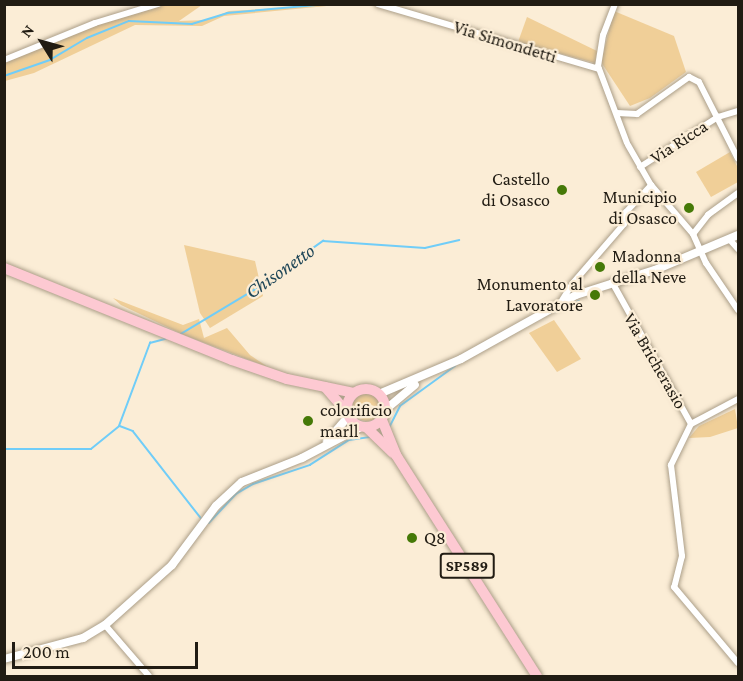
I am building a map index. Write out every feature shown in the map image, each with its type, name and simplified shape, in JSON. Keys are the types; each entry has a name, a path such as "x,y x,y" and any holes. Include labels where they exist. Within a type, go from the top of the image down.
{"main road":[{"path":"4,268 232,360 324,387 354,393 364,389 379,394"},
{"name":"SP589","path":"324,387 348,414 396,455"},
{"path":"348,414 354,393"},
{"name":"SP589","path":"379,394 396,455 537,676"},
{"path":"364,428 384,415"}],"street":[{"path":"4,60 95,23 158,4"},
{"name":"Via Simondetti","path":"378,4 599,69"},
{"path":"615,4 603,35 599,69 628,144 651,185 693,234 700,253 738,310"},
{"path":"617,113 637,114 689,77 699,82 738,159"},
{"name":"Via Ricca","path":"640,167 718,117 738,111"},
{"path":"561,302 573,283 624,224 626,212 651,185"},
{"path":"693,234 708,215 738,193"},
{"path":"379,394 443,367 561,302 612,282 700,253 734,237 738,249"},
{"name":"Via Bricherasio","path":"612,282 691,424 671,465 682,556 674,587 681,600 738,663"},
{"path":"384,415 443,367"},
{"path":"691,424 738,399"},
{"path":"320,449 348,414"},
{"path":"4,659 82,638 105,625 172,565 216,506 242,482 364,428"},
{"path":"105,625 149,676"}],"shaded area":[{"path":"165,5 202,5 179,21 207,20 229,11 337,5 224,16 202,26 135,25 34,73 5,81 5,62 98,25"},
{"path":"614,11 674,36 686,72 650,98 630,106 601,62"},
{"path":"527,17 597,51 595,63 518,42"},
{"path":"730,152 738,168 738,182 711,197 696,172"},
{"path":"184,245 255,261 263,296 210,328 200,313"},
{"path":"113,298 183,325 199,319 204,338 227,328 250,355 268,367 184,335 121,305"},
{"path":"554,320 581,359 557,372 529,333"},
{"path":"367,391 377,396 382,406 377,416 367,421 357,416 352,406 357,396"},
{"path":"735,409 738,428 710,437 689,438 699,426"}],"waterway":[{"name":"Chisonetto","path":"4,76 50,60 87,38 129,21 192,24 227,13 328,4"},
{"name":"Chisonetto","path":"181,334 254,290 323,241 425,248 459,240"},
{"path":"554,312 579,301"},
{"name":"Chisonetto","path":"4,449 91,449 119,426 150,343 165,339"},
{"path":"390,426 400,406 455,366"},
{"path":"120,426 133,431 201,518"},
{"path":"209,523 236,494 253,484 310,465 349,440 371,437"}],"place":[{"name":"Castello di Osasco","path":"562,190"},
{"name":"Municipio di Osasco","path":"689,208"},
{"name":"Madonna della Neve","path":"600,267"},
{"name":"Monumento al Lavoratore","path":"595,295"},
{"name":"colorificio marll","path":"308,421"},
{"name":"Q8","path":"412,538"}]}
